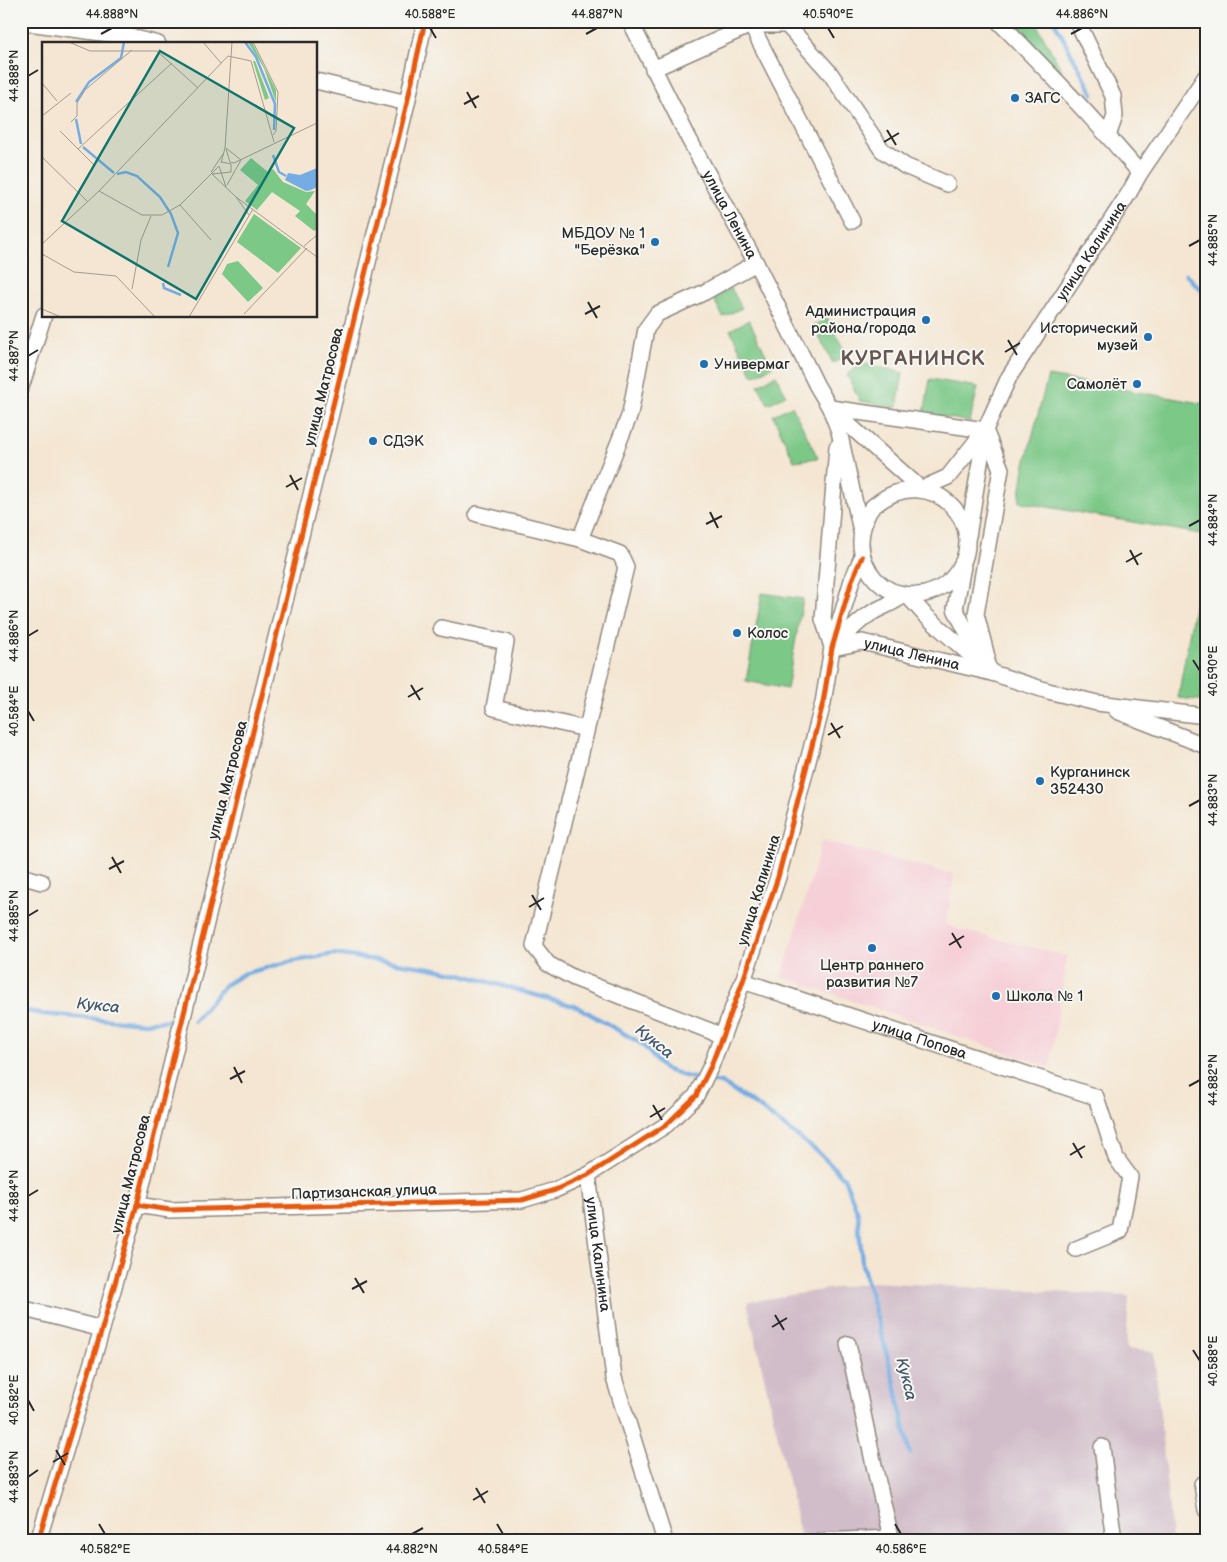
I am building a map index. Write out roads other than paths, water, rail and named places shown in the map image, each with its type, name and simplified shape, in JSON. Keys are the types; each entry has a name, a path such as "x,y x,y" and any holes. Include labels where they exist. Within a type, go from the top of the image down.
{"street":[{"name":"улица Матросова","path":"38,1541 137,1205 407,102 425,21"},
{"name":"улица Ленина","path":"630,21 688,139 756,263 817,386 830,408 839,431 861,531"},
{"path":"998,21 1108,136 1140,173"},
{"path":"1078,21 1113,96 1115,116 1108,136"},
{"path":"21,22 130,41"},
{"path":"653,69 750,23 787,25 830,73 882,150 905,166 947,184"},
{"path":"750,23 852,221"},
{"name":"улица Калинина","path":"921,489 948,477 985,430 1009,377 1129,193 1140,173 1206,76"},
{"path":"318,81 407,102"},
{"path":"580,539 630,414 646,329 657,314 705,292 756,263"},
{"path":"21,387 43,318"},
{"path":"830,408 985,430 1001,469 976,614 992,673"},
{"name":"улица Ленина","path":"830,408 921,489"},
{"name":"улица Калинина","path":"966,553 985,430"},
{"name":"улица Калинина","path":"832,648 824,619 839,431"},
{"path":"921,489 935,493 948,501 957,511 964,524 967,538 966,553 961,566 944,585 933,592 907,595 892,590 879,582 869,571 862,557 861,531 872,507 886,496 903,490 921,489"},
{"path":"476,514 580,539 620,554 626,567 534,946 548,964 574,978 723,1036"},
{"name":"улица Ленина","path":"966,553 955,609 992,673"},
{"name":"улица Калинина","path":"664,1541 614,1378 588,1175 666,1124 696,1096 710,1066 743,981 778,877 823,704 832,648 852,580 862,557"},
{"path":"832,648 869,614 907,595"},
{"name":"улица Ленина","path":"907,595 925,615 992,673"},
{"path":"441,628 506,642 494,708 586,729"},
{"name":"улица Ленина","path":"832,648 862,642 992,673 1048,691 1097,703 1206,716"},
{"name":"улица Ленина","path":"1097,703 1206,746"},
{"path":"21,876 42,882"},
{"name":"улица Попова","path":"743,981 1096,1097 1116,1158 1130,1177 1120,1231 1076,1249"},
{"name":"Партизанская улица","path":"137,1205 170,1210 522,1200 555,1190 588,1175"},
{"path":"21,1308 102,1329"},
{"path":"820,1541 892,1539 848,1344"},
{"path":"1102,1447 1114,1541"},
{"path":"1206,1483 1202,1484 1206,1510"}],"waterway":[{"name":"Кукса","path":"1054,21 1093,94"},
{"name":"Кукса","path":"1186,274 1206,295"},
{"name":"Кукса","path":"194,1021 225,985 243,974 284,963 334,954 464,975 578,1007 642,1044 664,1069 688,1077 721,1083 759,1107 819,1153 844,1178 858,1213 862,1264 895,1384 910,1454"},
{"name":"Кукса","path":"21,1010 43,1014 144,1023 172,1020"}],"place":[{"name":"ЗАГС","path":"1015,98"},
{"name":"МБДОУ № 1 \"Берёзка\"","path":"655,242"},
{"name":"Администрация района/города","path":"926,320"},
{"name":"Исторический музей","path":"1148,337"},
{"name":"Универмаг","path":"704,364"},
{"name":"Самолёт","path":"1137,384"},
{"name":"СДЭК","path":"373,441"},
{"name":"Колос","path":"737,633"},
{"name":"Курганинск 352430","path":"1040,781"},
{"name":"Центр раннего развития №7","path":"872,948"},
{"name":"Школа № 1","path":"996,996"}],"district":[{"name":"КУРГАНИНСК","path":"913,359"}]}
